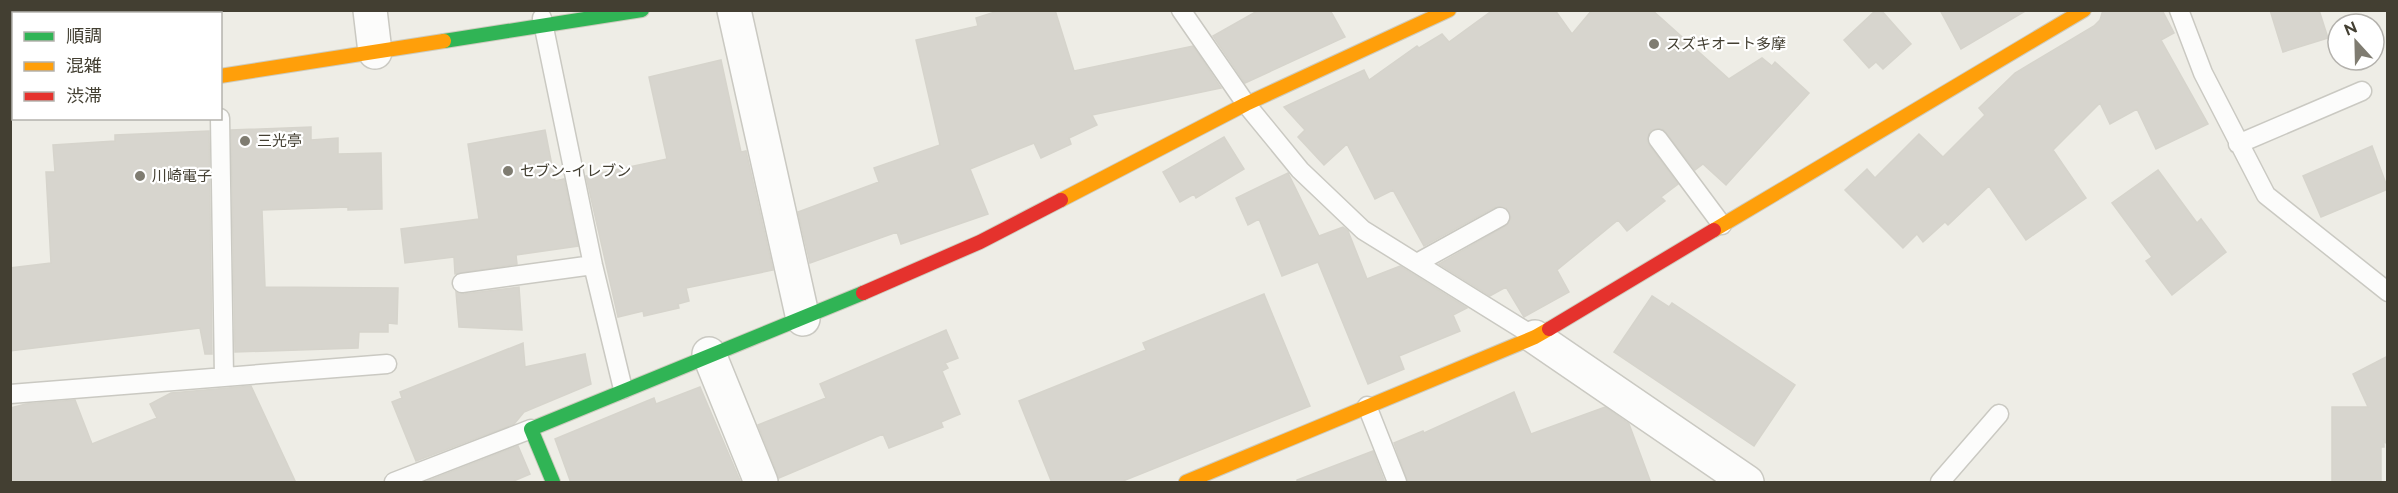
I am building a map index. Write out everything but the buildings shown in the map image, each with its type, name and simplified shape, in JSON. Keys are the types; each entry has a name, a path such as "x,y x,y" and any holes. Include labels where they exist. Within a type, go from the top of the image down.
{"street":[{"path":"370,10 375,52"},
{"path":"222,76 375,52 542,18 642,10"},
{"path":"734,10 803,319"},
{"path":"553,483 531,429 709,354 803,319 980,242 1246,104 1449,10"},
{"path":"1186,483 1535,337 2084,10"},
{"path":"1535,337 1747,483"},
{"path":"709,354 761,483"}],"lane":[{"path":"1181,10 1246,104 1300,170 1363,230 1535,337"},
{"path":"2179,10 2203,73 2266,195 2388,292"},
{"path":"542,18 592,265 623,389"},
{"path":"2238,144 2362,91"},
{"path":"220,120 224,377"},
{"path":"1659,139 1722,225"},
{"path":"1417,263 1500,217"},
{"path":"462,283 592,265"},
{"path":"10,394 387,364"},
{"path":"1367,406 1397,483"},
{"path":"1940,483 1998,414"},
{"path":"394,483 531,429"}],"traffic: fast":[{"path":"444,41 642,10"},
{"path":"553,482 531,429 863,293"}],"traffic: slow":[{"path":"1061,200 1246,104 1449,10"},
{"path":"1714,230 2084,10"},
{"path":"222,76 444,41"},
{"path":"1186,482 1535,337 1549,329"}],"traffic: jam":[{"path":"863,293 980,242 1061,200"},
{"path":"1549,329 1714,230"}],"place":[{"name":"スズキオート多摩","path":"1654,44"},
{"name":"三光亭","path":"245,141"},
{"name":"セブン-イレブン","path":"508,171"},
{"name":"川崎電子","path":"140,176"}]}
